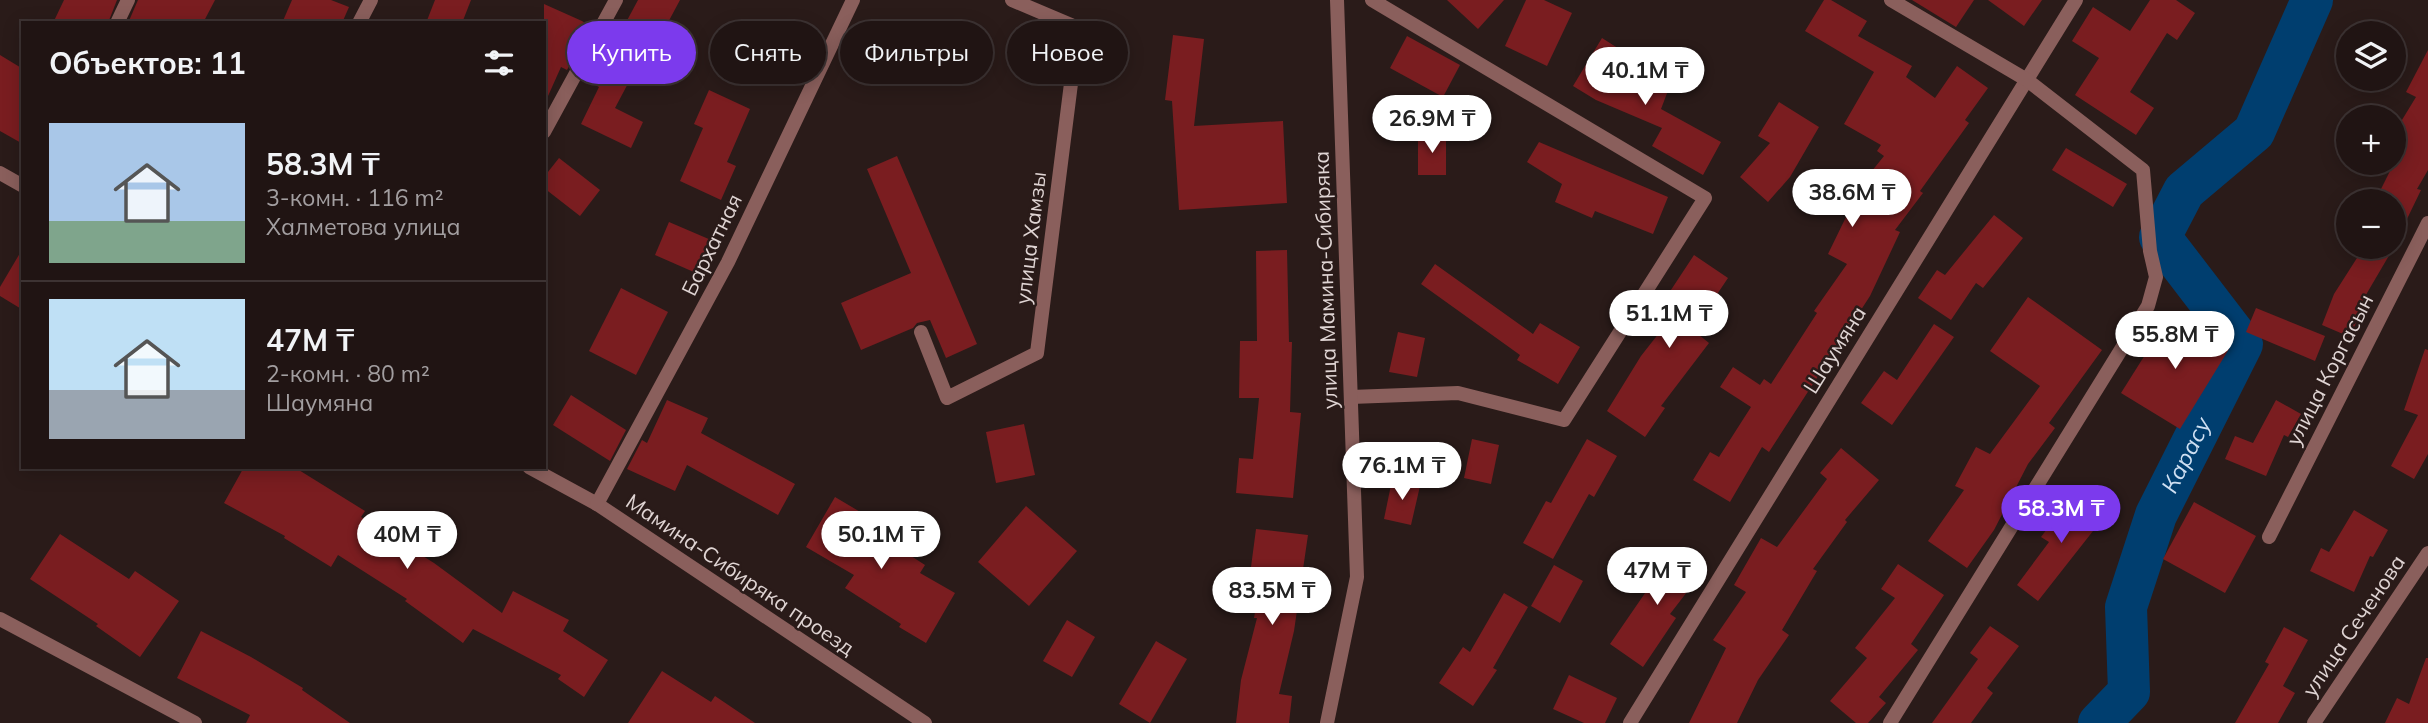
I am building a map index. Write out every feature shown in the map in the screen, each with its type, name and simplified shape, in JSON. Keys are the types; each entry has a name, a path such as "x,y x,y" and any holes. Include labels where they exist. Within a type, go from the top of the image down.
{"street":[{"path":"118,21 128,0"},
{"path":"360,21 371,0"},
{"path":"546,128 616,0"},
{"name":"Бархатная","path":"597,504 728,262 853,0"},
{"name":"улица Хамзы","path":"921,332 947,398 1037,353 1078,28 1012,0"},
{"name":"улица Мамина-Сибиряка","path":"1327,723 1357,577 1337,0"},
{"path":"1351,397 1458,393 1563,420 1705,198 1372,0"},
{"path":"1890,723 2148,306 2156,278 2150,251 2143,170 2027,80 1891,0"},
{"name":"Шаумяна","path":"1630,723 2076,0"},
{"path":"0,173 21,185"},
{"name":"улица Коргасын","path":"2269,537 2428,223"},
{"name":"Мамина-Сибиряка проезд","path":"533,469 597,504 925,723"},
{"name":"улица Сеченова","path":"2314,723 2428,553"},
{"path":"0,620 195,723"}],"building":[{"path":"64,0 117,0 109,21 54,21"},
{"path":"138,0 215,0 204,21 129,21"},
{"path":"292,0 331,0 349,7 343,21 283,21"},
{"path":"435,0 471,0 463,21 427,21"},
{"path":"638,0 680,0 669,21 627,21"},
{"path":"1447,0 1504,0 1478,29"},
{"path":"1526,0 1544,0 1572,13 1547,66 1505,46"},
{"path":"1824,0 1831,0 1867,21 1858,36 1912,66 1906,77 1935,98 1957,66 1988,88 1965,120 1969,123 1895,230 1900,232 1870,296 1769,452 1762,447 1730,502 1693,480 1710,452 1719,457 1751,407 1720,387 1733,367 1760,385 1764,379 1771,384 1817,313 1814,311 1847,264 1828,254 1863,182 1884,156 1877,151 1881,145 1844,124 1874,72 1805,31"},
{"path":"1912,0 1974,0 1956,27"},
{"path":"1988,0 2042,0 2024,26"},
{"path":"2150,0 2176,0 2195,13 2177,40 2167,33 2130,92 2154,108 2136,135 2075,95 2099,58 2072,41 2093,7 2130,31"},
{"path":"544,4 582,21 567,21 567,70 561,67 546,101"},
{"path":"1173,35 1204,39 1194,126 1283,121 1287,203 1179,210 1172,101 1165,100"},
{"path":"1407,36 1460,65 1443,97 1390,68"},
{"path":"1602,38 1624,52 1615,66 1669,88 1661,109 1721,142 1703,175 1652,146 1662,128 1596,100 1573,86"},
{"path":"2428,50 2428,170 2417,189 2421,190 2406,221 2406,189 2381,189 2388,175 2406,175 2406,113 2416,97 2406,92"},
{"path":"0,55 21,68 21,143 0,131"},
{"path":"593,84 628,84 615,108 643,122 631,148 581,124 599,87"},
{"path":"709,90 750,109 727,162 736,166 721,200 680,181 703,128 694,124"},
{"path":"1779,102 1819,127 1790,177 1768,202 1740,177 1770,143 1758,136"},
{"path":"1418,135 1446,135 1446,175 1418,175"},
{"path":"1539,142 1668,197 1653,234 1595,211 1592,218 1555,202 1562,184 1527,162"},
{"path":"2066,148 2127,184 2113,207 2052,170"},
{"path":"897,156 977,344 946,358 930,320 917,323 913,328 861,350 841,303 911,273 867,169"},
{"path":"559,158 600,190 580,216 546,190 546,174"},
{"path":"1994,215 2023,238 1983,288 1976,283 1951,320 1918,298 1937,270 1945,275"},
{"path":"669,222 711,240 696,273 655,255"},
{"path":"1287,250 1289,342 1292,342 1290,412 1301,413 1293,498 1236,493 1239,458 1253,459 1259,398 1239,398 1240,341 1257,341 1256,251"},
{"path":"21,251 21,309 0,296 0,287"},
{"path":"1694,255 1728,278 1693,330 1709,343 1661,406 1665,408 1645,437 1607,411 1641,356 1681,305 1667,296"},
{"path":"2356,259 2387,259 2360,305 2363,306 2350,337 2322,325 2334,294"},
{"path":"1435,264 1533,334 1540,323 1580,347 1558,384 1517,360 1520,355 1421,284"},
{"path":"621,288 668,312 636,375 589,351"},
{"path":"2028,297 2102,350 2049,423 2055,428 2028,464 1994,530 1967,568 1928,541 1964,490 1955,486 1976,447 1990,454 2040,386 1990,351"},
{"path":"2256,308 2325,336 2315,361 2246,332"},
{"path":"2172,312 2229,349 2180,429 2121,393"},
{"path":"1934,324 1954,337 1892,425 1861,403 1884,371 1897,380"},
{"path":"1398,332 1425,338 1417,377 1389,372"},
{"path":"2425,349 2428,350 2428,454 2414,479 2391,466 2418,415 2404,410"},
{"path":"571,395 626,430 610,461 553,425"},
{"path":"667,400 708,418 701,433 795,484 778,515 687,465 675,491 627,469 642,440 647,443"},
{"path":"2276,400 2301,414 2288,437 2284,435 2266,476 2225,459 2235,436 2253,443"},
{"path":"1024,424 1035,475 996,483 986,432"},
{"path":"1472,439 1499,445 1491,484 1464,478"},
{"path":"1587,439 1617,456 1594,497 1589,494 1553,559 1523,543 1546,501 1551,503"},
{"path":"1841,448 1879,480 1845,520 1847,522 1813,569 1817,571 1782,630 1789,635 1758,680 1737,723 1689,723 1726,648 1713,640 1746,592 1734,585 1761,538 1777,547 1827,479 1820,473"},
{"path":"243,469 297,469 365,511 361,517 434,563 502,613 513,591 569,620 563,631 608,660 584,697 558,679 561,675 473,629 463,643 405,601 407,599 338,555 331,567 284,538 285,536 224,503"},
{"path":"1392,480 1420,486 1411,525 1384,519"},
{"path":"2073,494 2104,517 2038,601 2017,585 2049,542 2041,537"},
{"path":"835,497 862,513 857,521 925,565 920,573 955,593 926,643 845,588 854,575 806,547"},
{"path":"2194,502 2256,536 2225,593 2163,559"},
{"path":"1026,506 1077,551 1029,606 978,562"},
{"path":"2354,510 2388,530 2373,557 2370,556 2354,592 2310,571 2321,548 2329,552"},
{"path":"1256,529 1308,535 1294,631 1279,694 1292,696 1289,723 1236,723 1241,680 1257,618 1254,618 1263,568 1251,567"},
{"path":"60,534 129,579 135,571 179,601 140,657 96,626 98,624 30,579"},
{"path":"1674,547 1704,570 1670,614 1676,618 1643,667 1610,644 1652,583 1648,580"},
{"path":"1898,564 1944,595 1911,644 1918,650 1879,697 1886,703 1868,723 1856,723 1830,701 1867,658 1855,648 1895,598 1881,589"},
{"path":"1554,565 1583,581 1560,623 1531,606"},
{"path":"1504,593 1528,607 1493,668 1497,670 1473,706 1439,683 1463,647 1470,652"},
{"path":"1067,620 1095,637 1072,677 1043,661"},
{"path":"1990,626 2019,646 1987,688 1993,693 1971,723 1932,723 1978,659 1970,653"},
{"path":"2284,627 2308,640 2283,686 2295,693 2278,723 2235,723 2269,664 2265,662"},
{"path":"201,631 303,688 302,690 350,723 246,723 250,715 177,678"},
{"path":"1156,641 1187,659 1150,723 1119,704"},
{"path":"2426,658 2428,723 2385,723 2397,698 2409,704"},
{"path":"662,671 711,702 715,696 755,723 628,723"},
{"path":"1569,675 1617,698 1605,723 1584,723 1553,709"}],"waterway":[{"name":"Карасу","path":"2099,723 2129,692 2126,607 2156,515 2242,344 2160,237 2184,191 2254,132 2312,0"}]}
